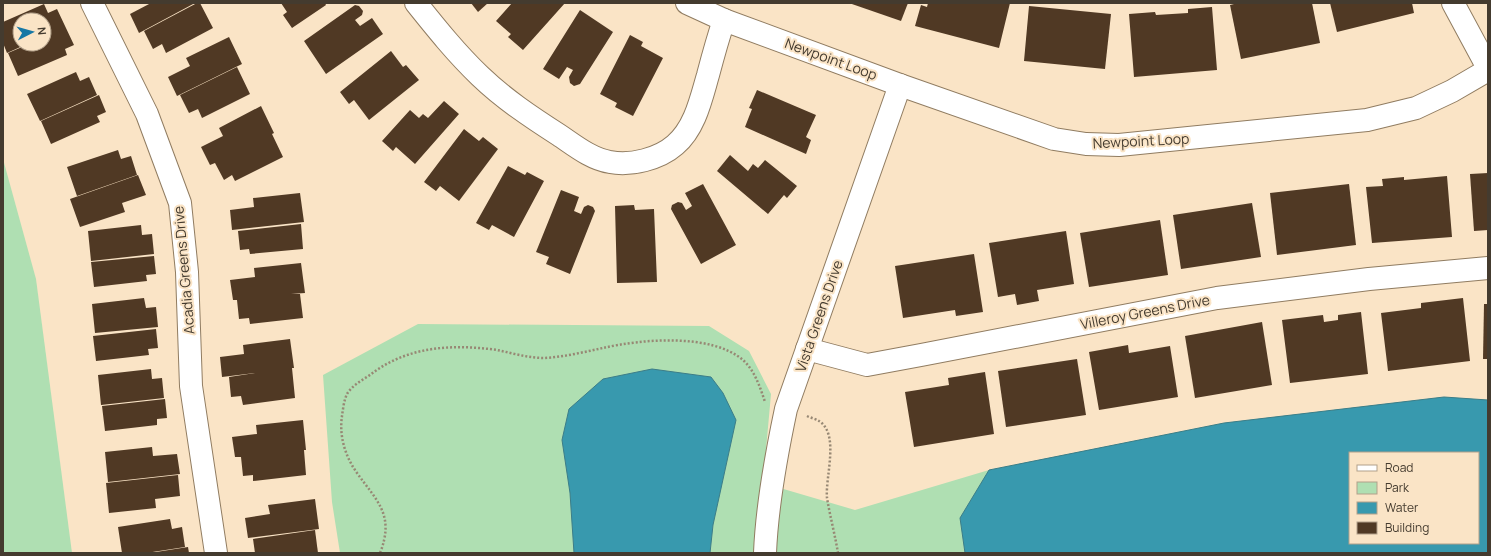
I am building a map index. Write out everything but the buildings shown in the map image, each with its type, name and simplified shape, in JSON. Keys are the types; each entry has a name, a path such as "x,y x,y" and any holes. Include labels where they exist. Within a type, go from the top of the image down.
{"street":[{"name":"Acadia Greens Drive","path":"92,3 146,114 180,203 187,272 191,386 216,553"},
{"path":"416,3 454,50 503,96 534,119 578,148 609,162 625,163 644,160 660,154 675,145 688,130 698,110 724,20"},
{"name":"Newpoint Loop","path":"686,3 724,20 900,85 1054,138 1086,144 1119,145 1367,120 1416,108 1452,92 1488,69"},
{"path":"1453,3 1488,69"},
{"name":"Vista Greens Drive","path":"765,553 766,530 775,462 786,409 900,85"},
{"name":"Villeroy Greens Drive","path":"807,349 866,365 1217,298 1369,279 1488,268"}],"path":[{"path":"380,553 386,525 382,510 377,499 357,472 344,450 341,421 346,395 351,389 380,368 402,357 437,347 497,350 538,358 590,352 603,348 644,342 695,342 716,346 743,360 759,384 765,402"},
{"path":"804,415 818,420 825,426 828,434 830,454 827,497 838,553"}],"green space":[{"path":"3,159 36,279 72,553 3,553"},
{"path":"418,324 709,326 749,351 771,394 763,483 855,510 989,470 1224,423 1444,397 1488,400 1488,553 340,553 332,502 323,375"}],"water":[{"path":"652,369 711,377 723,393 736,420 713,525 710,553 574,553 570,493 562,440 569,409 603,379"},
{"path":"1444,397 1488,400 1488,553 965,553 960,518 989,470 1224,423"}]}
